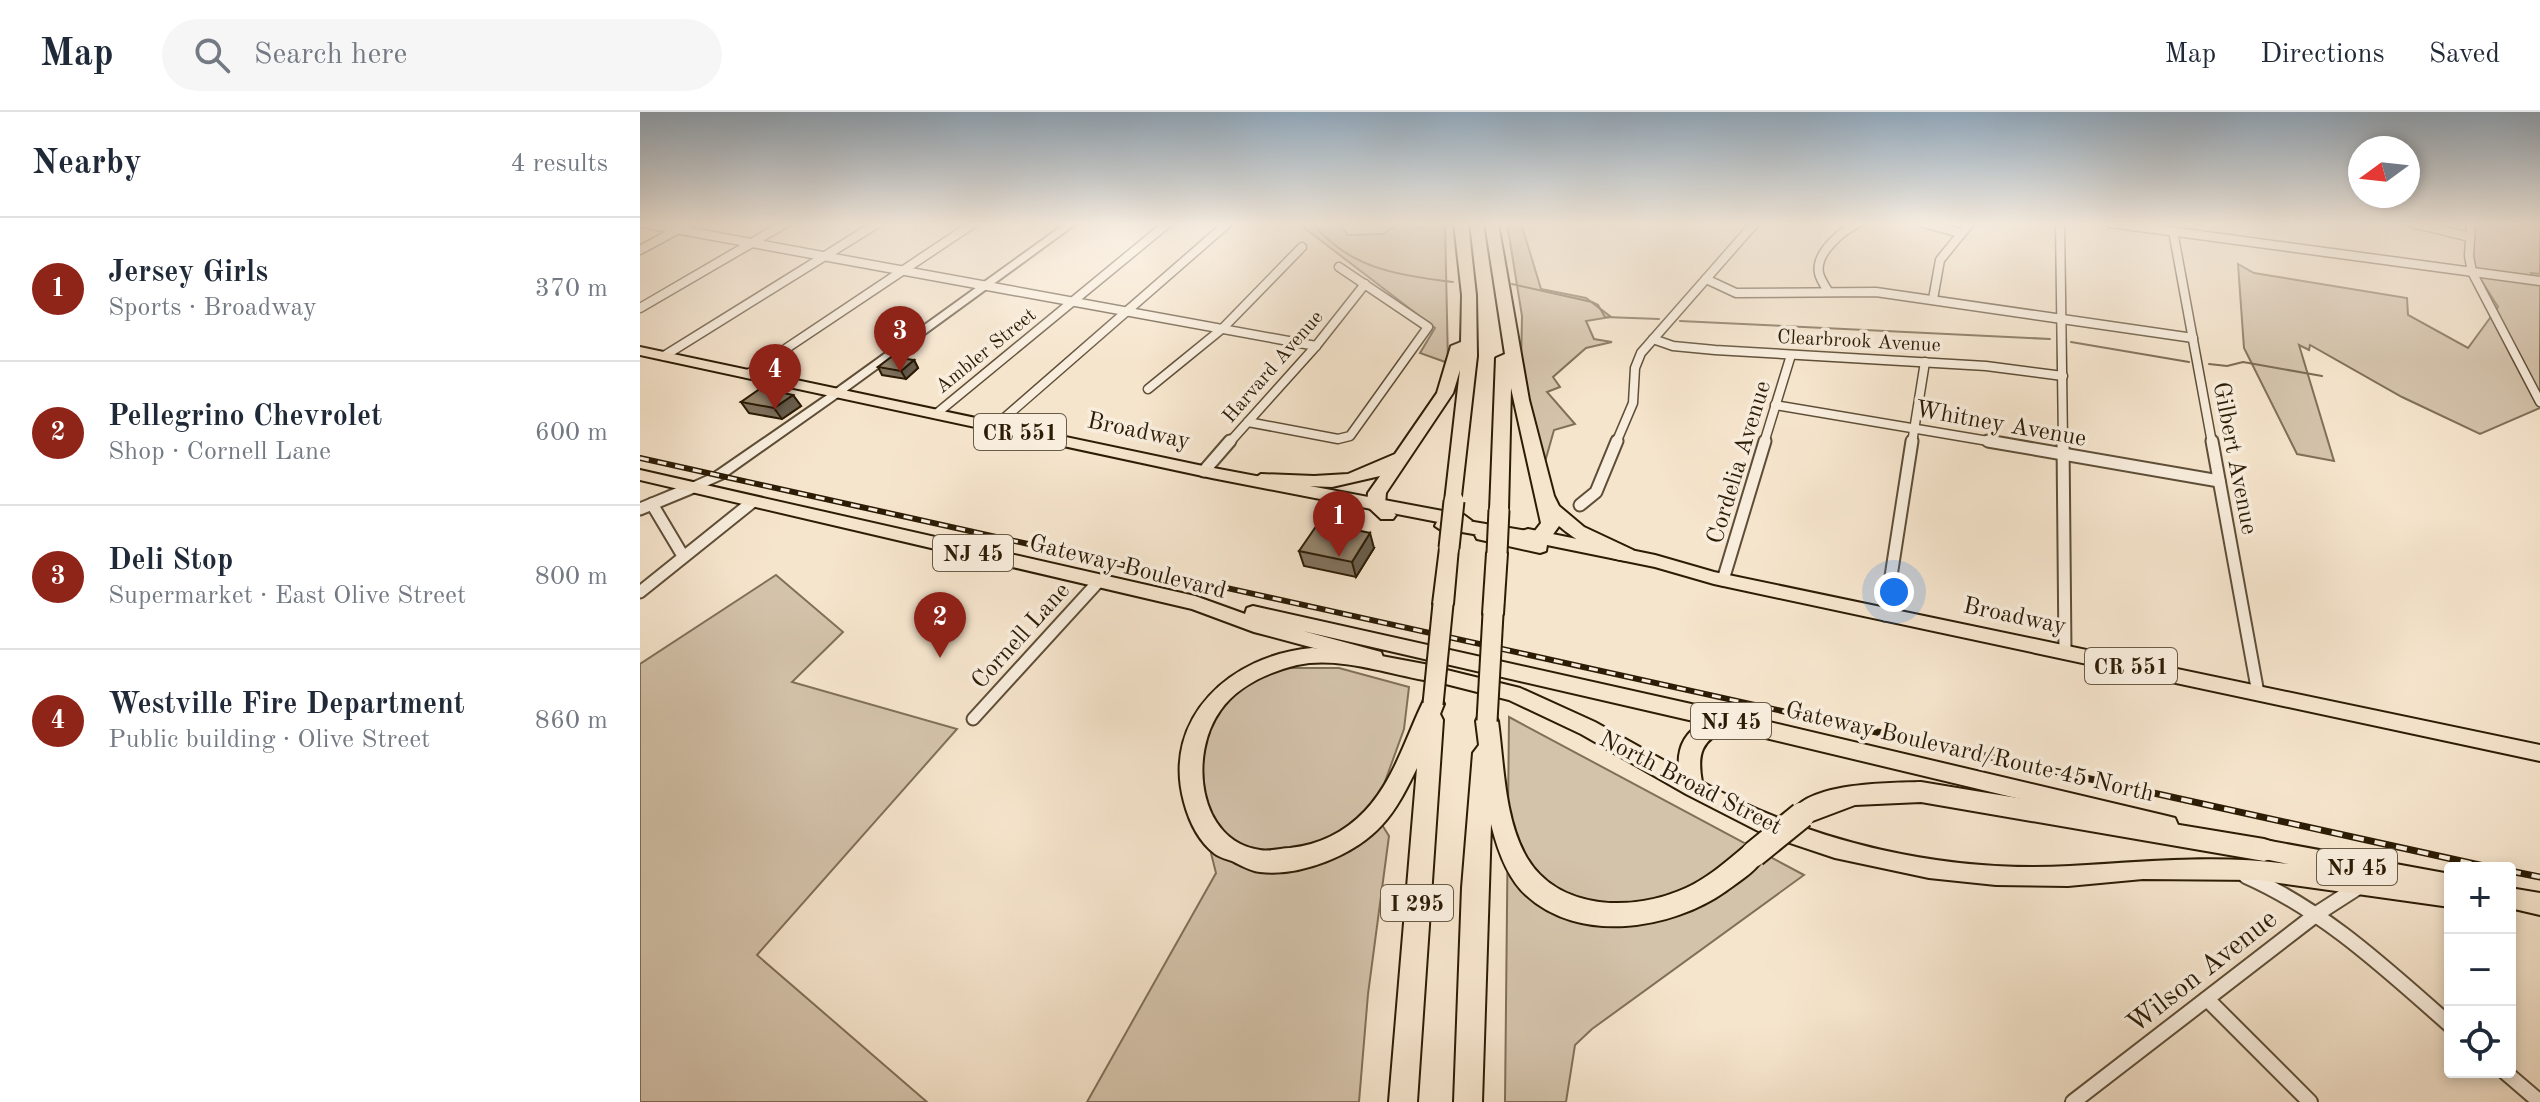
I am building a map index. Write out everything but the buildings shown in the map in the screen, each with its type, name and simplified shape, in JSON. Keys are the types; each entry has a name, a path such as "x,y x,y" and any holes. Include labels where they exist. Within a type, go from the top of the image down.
{"highway":[{"name":"I 295","path":"1403,1102 1433,704 1466,400 1469,295 1466,269"},
{"name":"I 295","path":"1468,1102 1475,888 1497,553 1505,364 1499,269"},
{"path":"1444,526 1456,525 1522,539 1542,537 1552,517 1523,415 1501,281"},
{"path":"1381,508 1377,493 1451,380 1469,295"},
{"path":"1261,480 1353,481 1381,470 1406,452"},
{"path":"1544,496 1553,509 1575,528 1605,547 1626,555"},
{"path":"1424,672 1315,655 1269,664 1246,673 1228,685 1199,721 1190,757 1190,786 1206,829 1242,859 1261,863 1295,861 1333,849 1353,836 1382,808 1402,774 1433,704"},
{"path":"1487,721 1505,827 1513,855 1530,883 1554,901 1585,911 1612,914 1657,909 1700,894 1802,815 1823,804 1855,795 1921,792 2264,850"}],"main road":[{"name":"Broadway","path":"640,351 1381,508 1542,537 1718,579"},
{"name":"Broadway","path":"1204,471 1261,480 1444,526 1718,579 2540,753"},
{"name":"Gateway Boulevard","path":"640,475 1195,603 1254,625 1323,644"},
{"name":"Gateway Boulevard/Route 45 North","path":"1195,603 1264,615 1727,720 2264,850"},
{"name":"North Broad Street","path":"1323,644 1513,693 1588,728 1693,788 1774,828 1835,848 1929,868 1996,875 2068,876 2143,869 2227,869 2444,896"},
{"path":"1693,788 1688,762 1690,744 1705,729 1727,720"},
{"name":"NJ 45","path":"2264,850 2444,883"},
{"path":"2516,900 2540,907"},
{"path":"2516,906 2540,907"}],"street":[{"path":"640,308 706,269"},
{"path":"664,356 805,269"},
{"path":"894,269 1316,346"},
{"path":"748,374 906,269"},
{"path":"640,509 718,476 1008,269"},
{"name":"Ambler Street","path":"936,414 1111,269"},
{"path":"994,427 1175,269"},
{"path":"1148,389 1223,328 1280,269"},
{"path":"1248,422 1333,438 1350,436 1428,327 1342,269"},
{"path":"1580,505 1596,492 1633,403 1635,368 1641,353 1713,269"},
{"path":"1819,269 1828,291"},
{"path":"1933,299 1938,269"},
{"path":"2061,269 2065,652"},
{"name":"Gilbert Avenue","path":"2180,269 2258,693"},
{"path":"2452,269 2540,281"},
{"path":"2472,272 2540,402"},
{"path":"1706,279 1736,293 1876,292 2193,338"},
{"name":"Harvard Avenue","path":"1204,471 1316,346 1365,284"},
{"name":"Clearbrook Avenue","path":"1653,339 1673,346 1925,362 2063,376"},
{"name":"Cordelia Avenue","path":"1718,579 1791,355"},
{"path":"1885,615 1925,362"},
{"name":"Whitney Avenue","path":"1775,405 2219,481"},
{"path":"640,592 751,503"},
{"path":"652,504 683,556"},
{"name":"Cornell Lane","path":"973,719 1099,581"},
{"path":"2227,869 2279,889 2318,913 2444,1020"},
{"name":"Wilson Avenue","path":"2073,1102 2318,913 2364,884"},
{"path":"2207,999 2310,1102"},
{"path":"2512,1078 2540,1102"}],"shaded area":[{"path":"1358,269 1446,269 1448,363 1420,353 1435,328"},
{"path":"1514,269 1535,269 1541,289 1586,298 1611,317 1586,321 1594,339 1612,342 1586,348 1553,377 1560,387 1547,392 1575,424 1554,430 1543,469 1521,367 1522,316"},
{"path":"2238,269 2407,298 2408,315 2468,348 2498,307 2476,272 2466,270 2540,269 2540,274 2531,273 2540,286 2540,408 2480,434 2402,397 2310,345 2309,350 2299,345 2334,461 2297,454 2244,348"},
{"path":"776,575 843,632 792,682 957,729 757,955 927,1102 640,1102 640,664"},
{"path":"1269,668 1339,668 1409,687 1404,729 1374,812 1389,836 1368,994 1359,1102 1087,1102 1216,873 1198,801 1210,708"},
{"path":"1509,717 1804,875 1592,1029 1575,1045 1566,1102 1505,1102"}],"waterway":[{"path":"1383,269 1453,282"},
{"path":"1512,284 1592,302 1598,305 1605,317 1659,319"},
{"path":"1680,321 2050,339"},
{"path":"2071,342 2189,362"},
{"path":"2209,364 2227,366 2243,362 2322,376"}],"railway":[{"path":"640,458 1868,730"},
{"path":"1859,728 2466,862"},
{"path":"2516,872 2540,877"}],"place":[{"name":"Deli Stop","path":"900,372"},
{"name":"Westville Fire Department","path":"775,410"},
{"name":"Jersey Girls","path":"1339,557"},
{"name":"Pellegrino Chevrolet","path":"940,658"}]}
